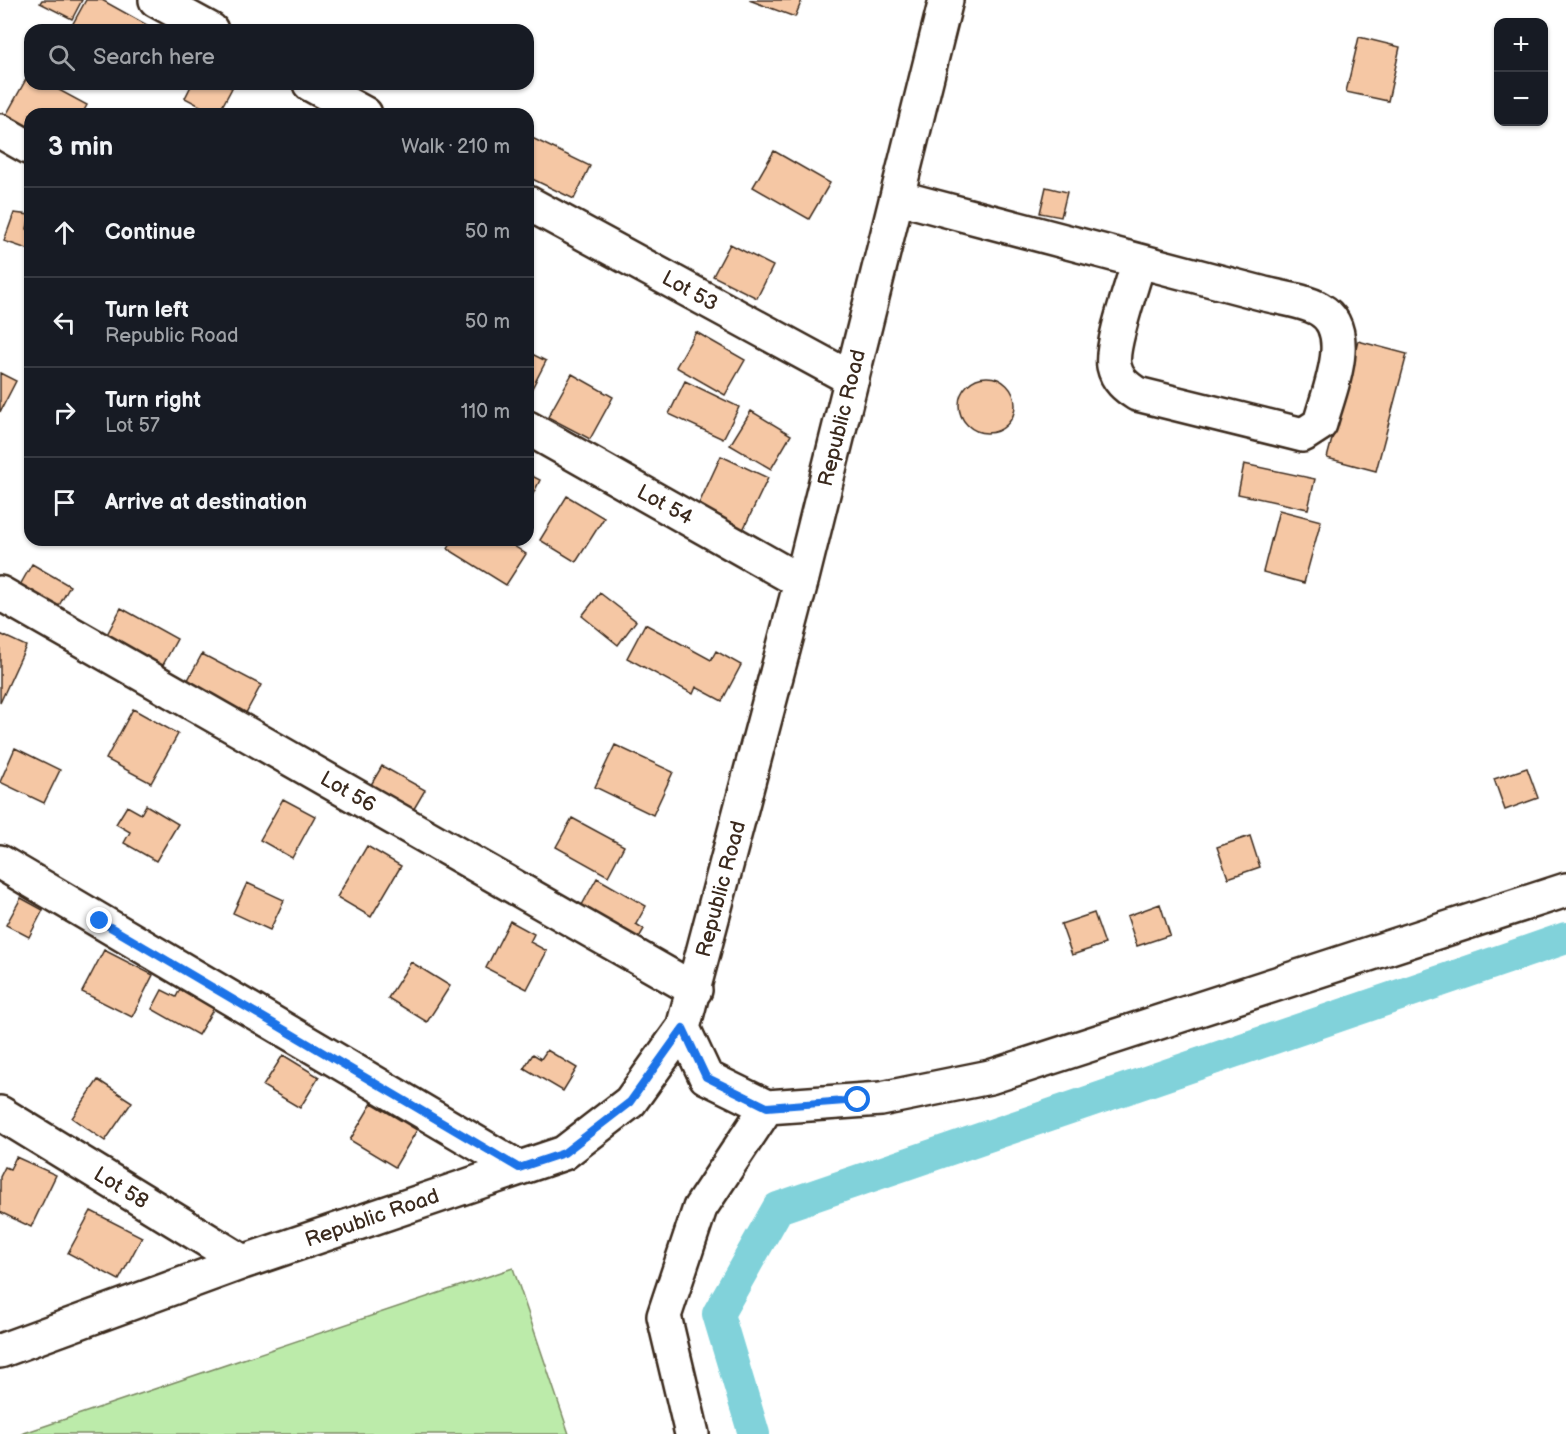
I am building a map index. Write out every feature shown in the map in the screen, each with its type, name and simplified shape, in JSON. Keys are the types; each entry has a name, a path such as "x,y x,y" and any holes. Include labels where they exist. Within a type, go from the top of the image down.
{"street":[{"path":"156,0 200,24"},
{"name":"Republic Road","path":"0,1351 243,1262 564,1153 630,1102 683,1028 695,990 801,582 946,0"},
{"path":"321,90 354,108"},
{"path":"0,131 24,145"},
{"path":"897,197 1139,261 1319,309 1330,319 1338,332 1340,347 1320,424 1303,435 1137,394 1123,385 1114,366 1116,347 1139,261"},
{"name":"Lot 53","path":"534,206 852,379"},
{"name":"Lot 54","path":"534,431 801,582"},
{"name":"Lot 56","path":"0,593 695,990"},
{"path":"0,862 519,1168"},
{"path":"683,1028 706,1077 767,1107 881,1099 990,1077 1566,890"},
{"path":"692,1434 664,1316 700,1208 767,1107"},
{"name":"Lot 58","path":"0,1113 243,1262"}],"green space":[{"path":"513,1268 569,1434 21,1434"}],"building":[{"path":"42,0 82,0 72,19 40,3"},
{"path":"86,0 102,0 145,24 73,24"},
{"path":"749,0 802,0 795,17"},
{"path":"1359,37 1400,47 1388,101 1346,92"},
{"path":"24,83 24,90 59,90 87,105 85,108 24,108 24,130 4,119"},
{"path":"189,90 231,90 221,108 204,108 185,98"},
{"path":"534,139 590,166 574,199 534,180"},
{"path":"774,151 830,183 809,219 753,187"},
{"path":"1046,187 1067,192 1061,217 1040,213"},
{"path":"14,213 24,214 24,248 4,241"},
{"path":"730,244 773,266 757,298 713,276"},
{"path":"696,332 745,360 725,395 676,367"},
{"path":"1358,341 1407,354 1376,471 1327,458"},
{"path":"534,355 546,361 534,384"},
{"path":"0,373 16,381 0,412"},
{"path":"572,374 613,397 590,439 548,417"},
{"path":"987,377 998,379 1007,385 1013,394 1015,405 1013,416 1007,425 998,431 987,433 976,431 967,425 961,416 959,405 961,394 967,385 976,379"},
{"path":"685,381 739,407 723,439 669,414"},
{"path":"751,411 791,435 771,469 730,445"},
{"path":"721,456 768,478 742,532 696,510"},
{"path":"1244,464 1315,479 1308,509 1238,494"},
{"path":"534,477 540,480 534,492"},
{"path":"567,496 604,518 576,562 540,540"},
{"path":"1279,510 1321,521 1304,583 1263,572"},
{"path":"450,546 514,546 526,554 506,585 448,549"},
{"path":"32,564 70,586 53,616 15,594"},
{"path":"600,593 636,621 618,645 582,616"},
{"path":"121,608 177,639 158,674 102,644"},
{"path":"645,624 711,660 716,651 741,665 722,701 696,687 693,694 627,658"},
{"path":"0,634 26,646 0,703"},
{"path":"202,654 261,685 241,722 182,691"},
{"path":"133,709 178,734 151,783 106,759"},
{"path":"615,745 673,772 653,815 595,787"},
{"path":"15,748 60,770 44,803 0,782"},
{"path":"382,766 425,790 408,819 365,795"},
{"path":"1527,768 1538,798 1505,810 1494,779"},
{"path":"283,799 315,816 292,858 260,840"},
{"path":"146,805 178,824 156,861 124,843 130,832 116,824 127,806 141,814"},
{"path":"572,818 624,846 608,876 556,847"},
{"path":"1250,836 1260,867 1228,878 1217,847"},
{"path":"367,846 401,866 371,917 337,897"},
{"path":"597,878 646,906 636,924 644,929 634,946 577,914"},
{"path":"247,883 284,900 270,930 233,913"},
{"path":"21,898 43,910 29,937 6,925"},
{"path":"1160,904 1170,935 1137,946 1127,916"},
{"path":"1094,913 1105,944 1072,955 1061,924"},
{"path":"510,921 534,934 530,942 547,951 527,989 486,968"},
{"path":"104,950 153,975 132,1017 82,992"},
{"path":"411,962 450,986 427,1022 388,998"},
{"path":"180,989 214,1008 198,1035 152,1009 162,990 176,997"},
{"path":"547,1050 577,1068 563,1091 524,1068 533,1054 541,1059"},
{"path":"283,1055 319,1077 300,1108 263,1086"},
{"path":"98,1080 132,1102 105,1141 72,1118"},
{"path":"372,1103 417,1130 395,1167 350,1140"},
{"path":"16,1157 56,1175 31,1227 0,1212 0,1177 5,1167 10,1169"},
{"path":"91,1211 142,1237 119,1280 68,1253"}],"waterway":[{"path":"754,1434 718,1314 778,1208 1566,938"}],"route":[{"path":"100,921 519,1168 564,1153 630,1102 683,1028 706,1077 767,1107 858,1100"}]}
